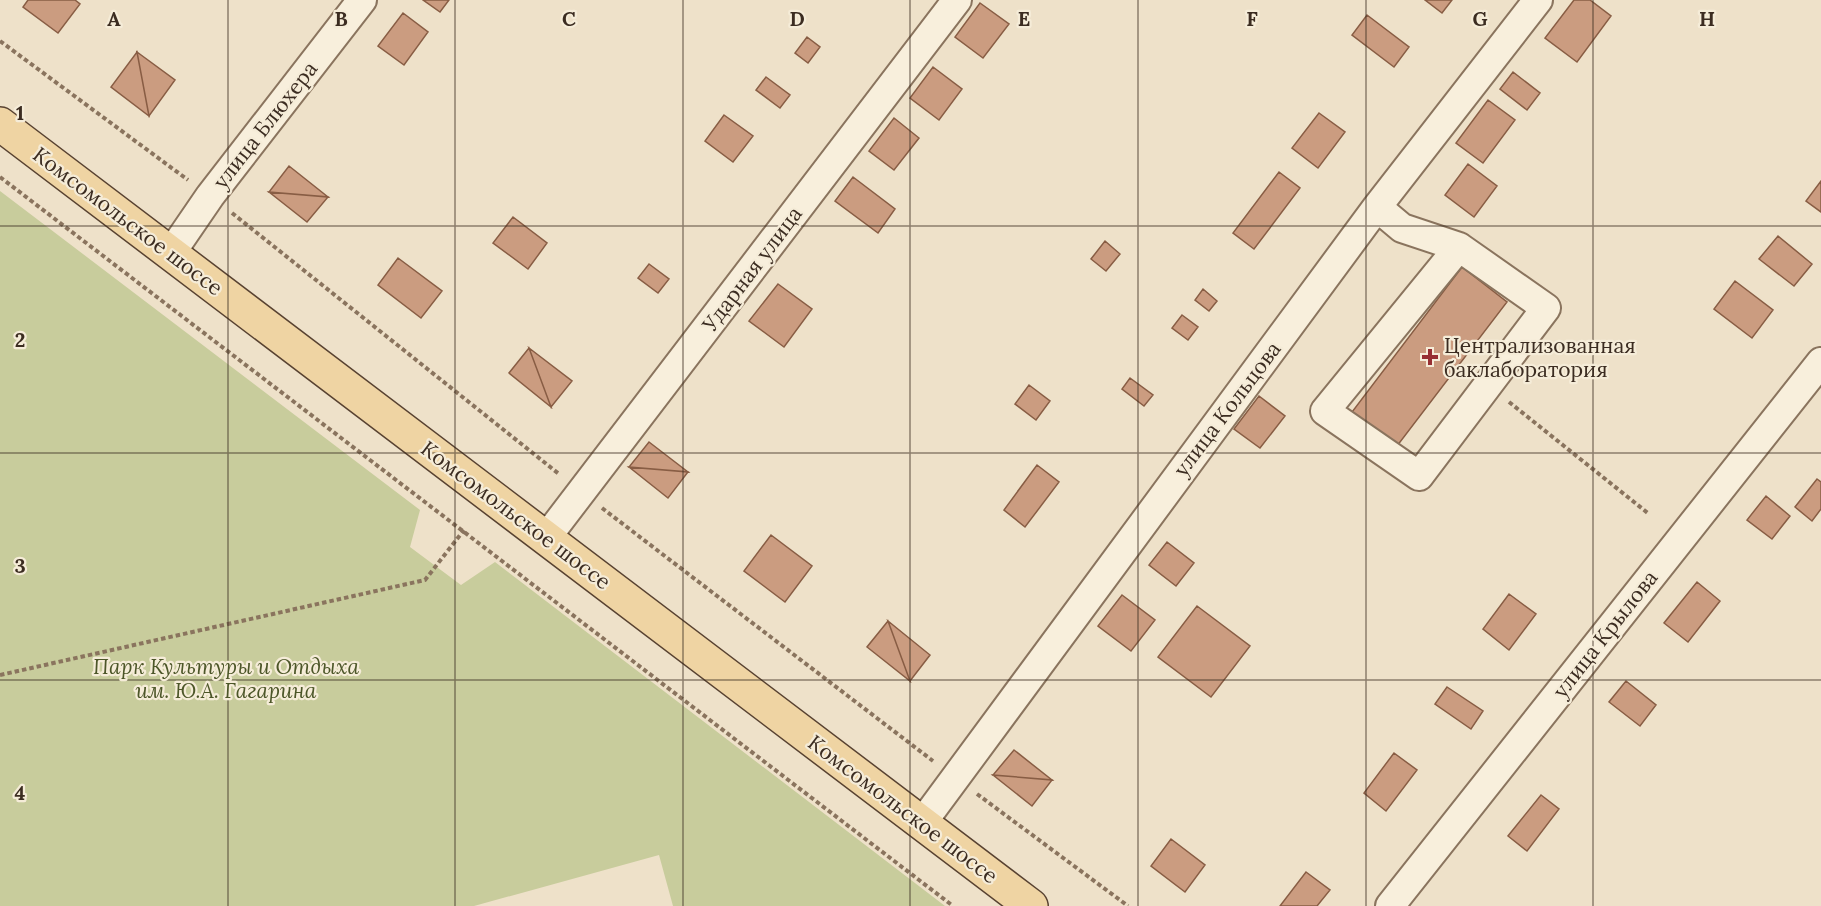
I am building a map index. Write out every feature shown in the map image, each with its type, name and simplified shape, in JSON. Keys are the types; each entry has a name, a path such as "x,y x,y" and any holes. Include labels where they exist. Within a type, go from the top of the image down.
{"main road":[{"name":"Комсомольское шоссе","path":"0,124 1031,906"}],"street":[{"name":"улица Блюхера","path":"171,253 210,196 362,0"},
{"name":"Ударная улица","path":"546,538 957,0"},
{"name":"улица Кольцова","path":"921,823 1377,207 1538,0"},
{"path":"1377,207 1402,228 1459,247 1546,308 1419,477 1325,411 1459,247"},
{"name":"улица Крылова","path":"1390,906 1821,362"}],"path":[{"path":"0,41 210,196 581,492 955,778 1128,906"},
{"path":"0,177 953,906"},
{"path":"1487,386 1649,514"},
{"path":"0,675 425,580 464,530"}],"green space":[{"name":"Парк Культуры и Отдыха им. Ю.А. Гагарина","path":"0,191 420,510 410,547 461,585 495,562 945,906 673,906 659,855 474,906 0,906"}],"building":[{"path":"28,0 75,0 80,4 58,33 23,7"},
{"path":"423,0 449,0 440,12"},
{"path":"1425,0 1452,0 1442,13"},
{"path":"1574,0 1590,0 1611,16 1577,62 1545,38"},
{"path":"980,3 1009,24 983,58 955,37"},
{"path":"403,13 428,32 404,65 378,46"},
{"path":"1367,15 1409,47 1394,67 1352,35"},
{"path":"807,37 820,47 808,63 795,53"},
{"path":"137,52 149,116 111,87"},
{"path":"137,52 175,80 149,116"},
{"path":"933,67 962,89 939,120 910,98"},
{"path":"1513,72 1540,93 1527,110 1500,89"},
{"path":"766,77 790,95 780,108 756,90"},
{"path":"1488,100 1515,120 1483,163 1456,143"},
{"path":"1319,113 1345,132 1318,168 1292,148"},
{"path":"724,115 753,136 733,162 705,141"},
{"path":"894,118 919,138 894,170 869,151"},
{"path":"1468,164 1497,186 1474,217 1445,195"},
{"path":"289,166 328,197 269,192"},
{"path":"1279,172 1300,188 1254,249 1233,233"},
{"path":"853,177 895,209 878,233 835,201"},
{"path":"1821,181 1821,212 1806,201"},
{"path":"269,192 328,197 307,222"},
{"path":"513,217 547,243 528,269 493,243"},
{"path":"1778,236 1812,264 1794,286 1759,259"},
{"path":"1105,241 1120,254 1106,271 1091,259"},
{"path":"398,258 442,291 421,318 378,285"},
{"path":"649,264 669,279 658,293 638,278"},
{"name":"Централизованная баклаборатория","path":"1462,267 1507,302 1397,446 1352,412"},
{"path":"1735,281 1773,310 1752,338 1714,309"},
{"path":"778,284 812,309 784,347 749,321"},
{"path":"1203,289 1217,301 1209,311 1195,300"},
{"path":"1182,315 1198,327 1188,340 1172,328"},
{"path":"529,348 572,381 551,407"},
{"path":"529,348 551,407 509,373"},
{"path":"1130,378 1153,395 1144,406 1122,389"},
{"path":"1029,385 1050,401 1036,420 1015,404"},
{"path":"1259,396 1285,416 1260,448 1234,429"},
{"path":"649,442 688,472 629,467"},
{"path":"1037,465 1059,482 1025,527 1004,510"},
{"path":"629,467 688,472 668,498"},
{"path":"1817,479 1821,482 1821,509 1812,521 1795,507"},
{"path":"1766,496 1790,516 1772,539 1747,520"},
{"path":"771,535 812,566 785,602 744,571"},
{"path":"1167,542 1194,563 1176,586 1149,565"},
{"path":"1697,582 1720,601 1688,642 1664,623"},
{"path":"1509,594 1536,614 1509,650 1483,629"},
{"path":"1122,595 1155,620 1131,651 1098,626"},
{"path":"1197,606 1250,646 1211,697 1158,657"},
{"path":"888,621 930,655 910,681"},
{"path":"888,621 910,681 867,647"},
{"path":"1626,681 1656,705 1640,726 1609,702"},
{"path":"1447,687 1483,711 1471,729 1435,704"},
{"path":"1014,750 1052,780 993,775"},
{"path":"1394,753 1417,770 1386,811 1364,793"},
{"path":"993,775 1052,780 1032,806"},
{"path":"1541,795 1559,809 1527,851 1508,836"},
{"path":"1171,839 1205,865 1185,892 1151,866"},
{"path":"1306,872 1330,890 1317,906 1280,906"}],"place":[{"name":"Централизованная баклаборатория","path":"1430,357"}]}
